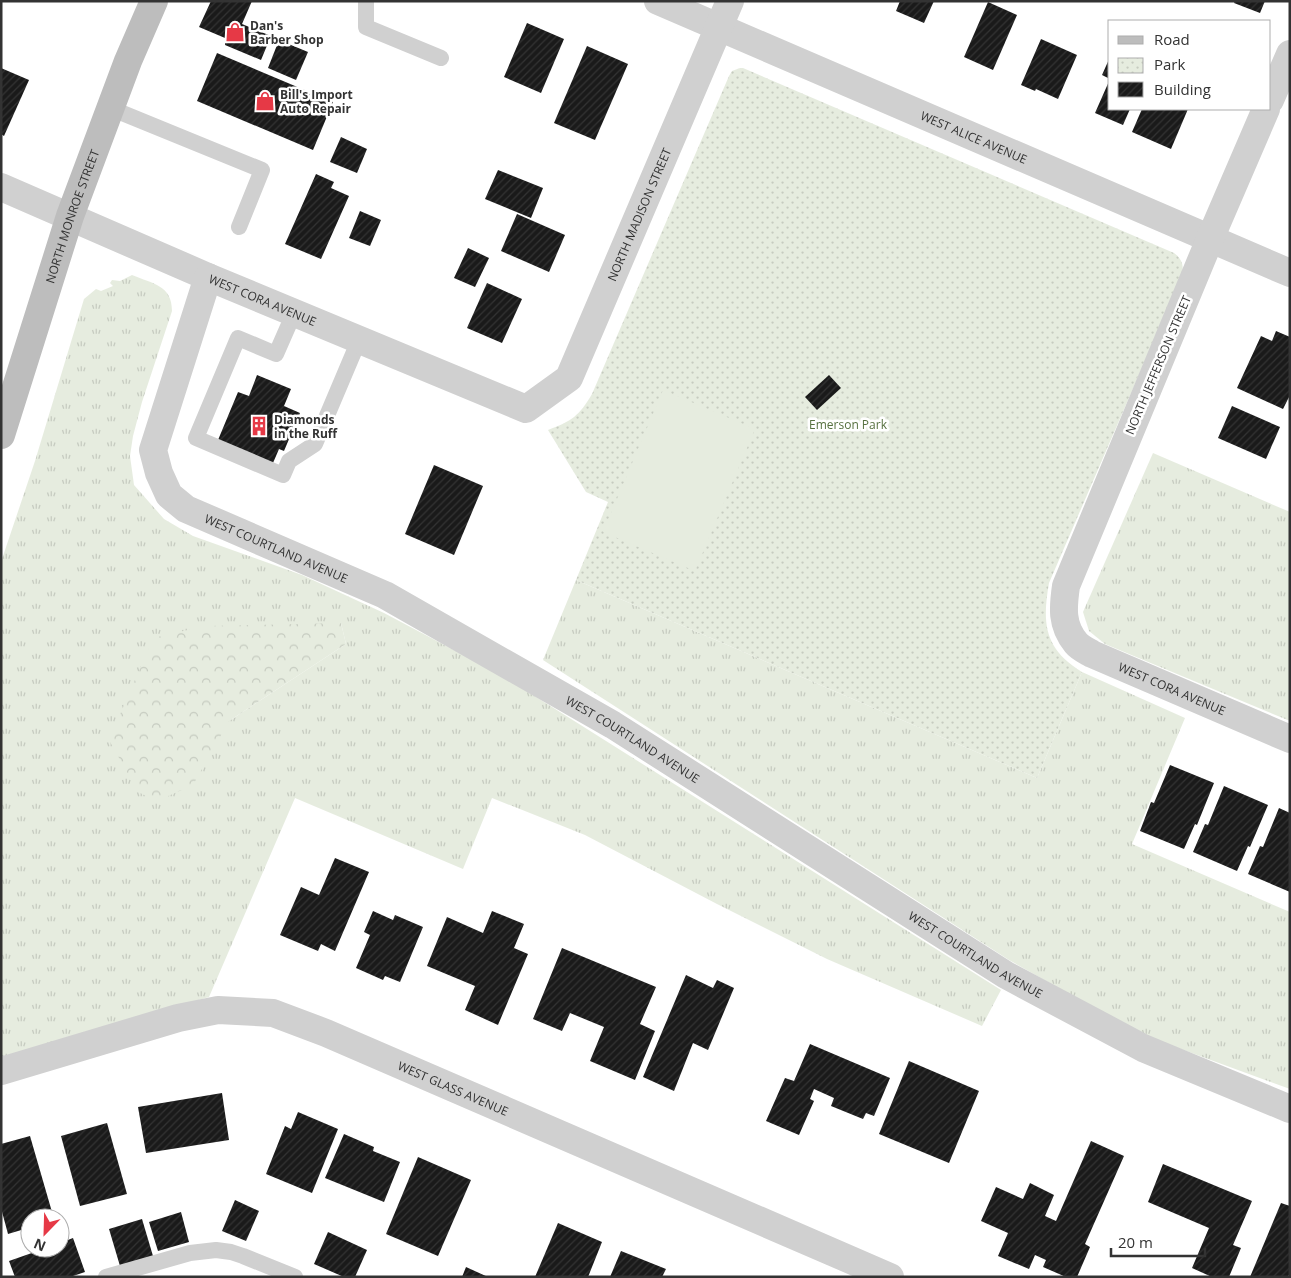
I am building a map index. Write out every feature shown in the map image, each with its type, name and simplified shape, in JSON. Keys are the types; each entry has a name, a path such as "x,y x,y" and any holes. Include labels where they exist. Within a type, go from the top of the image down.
{"main road":[{"name":"NORTH MONROE STREET","path":"1,435 70,216 128,61 154,1"}],"street":[{"name":"WEST ALICE AVENUE","path":"658,1 1290,272"},
{"name":"NORTH MADISON STREET","path":"526,410 569,378 730,1"},
{"path":"1271,98 1290,54"},
{"name":"NORTH JEFFERSON STREET","path":"1065,625 1063,606 1066,586 1266,110"},
{"name":"WEST CORA AVENUE","path":"1,187 208,277 526,410"},
{"name":"WEST COURTLAND AVENUE","path":"208,277 153,450 159,473 169,495 186,509 385,595 613,724 1006,975 1143,1048 1290,1110"},
{"name":"WEST CORA AVENUE","path":"1065,625 1076,644 1092,654 1290,739"},
{"name":"WEST GLASS AVENUE","path":"1,1071 178,1018 218,1010 272,1013 336,1037 874,1274"}],"lane":[{"path":"366,1 366,26 441,58"},
{"path":"110,108 262,170 239,227"},
{"path":"294,313 276,354 238,338 196,438 283,475 290,461 315,444 359,340"},
{"path":"106,1277 190,1253 216,1250 243,1256 295,1277"}],"green space":[{"name":"Emerson Park","path":"740,68 1174,253 1182,262 1182,275 1049,583 1046,623 1049,634 1060,654 1082,672 1037,778 576,580 608,502 586,492 548,430 563,424 579,413 592,394 729,76 732,71"},
{"path":"132,275 154,283 165,291 171,302 172,311 142,402 130,456 134,485 164,519 193,536 302,575 384,613 503,676 1001,990 982,1026 827,959 585,835 492,798 463,869 295,798 209,997 1,1058 1,562 35,461 84,299 96,289 101,291 113,286 110,283 112,280 120,281","holes":["341,623 346,644 229,721"]},
{"path":"663,390 755,429 695,571 603,532"},
{"path":"1153,453 1290,512 1290,721 1105,644 1089,631 1083,612"},
{"path":"576,580 1037,778 1082,672 1185,718 1132,844 1290,912 1290,1089 1140,1034 1009,960 543,660"},
{"path":"341,623 346,644 229,721 193,785 157,801 138,792 109,740 153,638 205,626"}],"building":[{"name":"Dan's Barber Shop","path":"211,1 252,1 242,24 271,36 261,60 225,45 225,38 199,27"},
{"path":"900,1 934,1 924,23 896,11"},
{"path":"1235,1 1265,1 1260,13 1234,3"},
{"path":"988,2 1017,15 993,70 964,57"},
{"path":"527,23 564,39 541,93 504,77"},
{"path":"1041,39 1077,55 1058,99 1036,89 1035,91 1021,85"},
{"path":"279,40 308,52 296,80 268,68"},
{"path":"587,46 628,64 595,140 554,123"},
{"name":"Bill's Import Auto Repair","path":"217,53 333,102 313,150 197,101"},
{"path":"1108,62 1108,78 1102,75"},
{"path":"1,68 29,80 4,136 1,134"},
{"path":"1108,84 1108,110 1130,110 1123,125 1095,113"},
{"path":"1142,110 1188,110 1171,149 1132,132"},
{"path":"341,137 367,149 357,173 330,162"},
{"path":"498,170 543,188 531,218 485,199"},
{"path":"316,174 334,182 331,188 349,196 321,259 285,244"},
{"path":"360,211 381,220 370,246 349,238"},
{"path":"517,214 565,235 549,272 501,251"},
{"path":"468,248 489,258 475,287 454,278"},
{"path":"487,283 522,299 502,343 467,328"},
{"path":"1276,331 1290,337 1290,395 1283,409 1237,388 1261,336 1272,341"},
{"name":"Diamonds in the Ruff","path":"257,375 291,389 284,406 300,413 284,451 279,449 273,463 218,440 238,392 249,396"},
{"path":"829,375 841,388 817,410 805,397"},
{"path":"1232,406 1280,427 1266,459 1218,438"},
{"path":"434,465 483,486 454,555 405,534"},
{"path":"1170,765 1214,783 1197,825 1195,824 1184,849 1140,831 1151,802 1154,803"},
{"path":"1224,786 1268,805 1250,847 1248,846 1237,871 1193,852 1205,824 1208,825"},
{"path":"1279,808 1290,813 1290,892 1248,874 1260,846 1263,847"},
{"path":"335,858 369,872 335,951 321,944 318,951 280,935 301,887 319,895"},
{"path":"373,911 393,920 395,915 423,927 400,982 385,976 383,980 356,968 370,935 364,932"},
{"path":"492,911 524,924 514,948 528,954 498,1025 465,1010 475,986 427,966 447,917 483,933"},
{"path":"562,948 656,987 640,1024 655,1031 635,1080 590,1061 604,1027 570,1013 562,1031 533,1019"},
{"path":"686,975 713,988 717,980 734,988 708,1050 693,1043 674,1091 643,1077"},
{"path":"810,1044 890,1078 874,1116 866,1113 863,1119 831,1106 834,1098 814,1089 810,1099 814,1101 799,1135 766,1121 785,1078 794,1081"},
{"path":"909,1061 979,1091 949,1163 879,1134"},
{"path":"222,1093 229,1140 146,1153 138,1107"},
{"path":"298,1112 338,1129 312,1193 266,1174 285,1126 291,1129"},
{"path":"107,1123 127,1194 80,1206 61,1136"},
{"path":"344,1134 374,1147 373,1151 400,1162 384,1202 325,1178"},
{"path":"30,1136 51,1208 20,1208 20,1230 8,1234 1,1208 1,1144"},
{"path":"1091,1141 1124,1156 1085,1244 1090,1247 1077,1277 1066,1277 1043,1267 1046,1260 1035,1255 1029,1269 998,1256 1008,1233 981,1221 996,1187 1023,1199 1030,1183 1054,1195 1045,1216 1056,1221"},
{"path":"418,1157 471,1180 438,1256 386,1234"},
{"path":"1163,1164 1252,1201 1233,1245 1241,1248 1229,1277 1212,1277 1192,1268 1209,1228 1148,1202"},
{"path":"235,1200 259,1211 246,1241 222,1231"},
{"path":"1281,1203 1290,1206 1290,1273 1288,1277 1250,1277"},
{"path":"181,1212 189,1242 158,1251 149,1222"},
{"path":"142,1219 153,1256 120,1266 109,1229"},
{"path":"558,1223 602,1242 588,1277 535,1277"},
{"path":"328,1232 367,1250 355,1277 344,1277 314,1264"},
{"path":"73,1238 85,1272 70,1277 15,1277 9,1261 20,1257 70,1258 70,1239"},
{"path":"621,1251 666,1269 662,1277 610,1277"},
{"path":"466,1267 488,1277 462,1277"}],"place":[{"name":"Dan's Barber Shop","path":"235,32"},
{"name":"Bill's Import Auto Repair","path":"265,101"},
{"name":"Diamonds in the Ruff","path":"259,426"}]}
